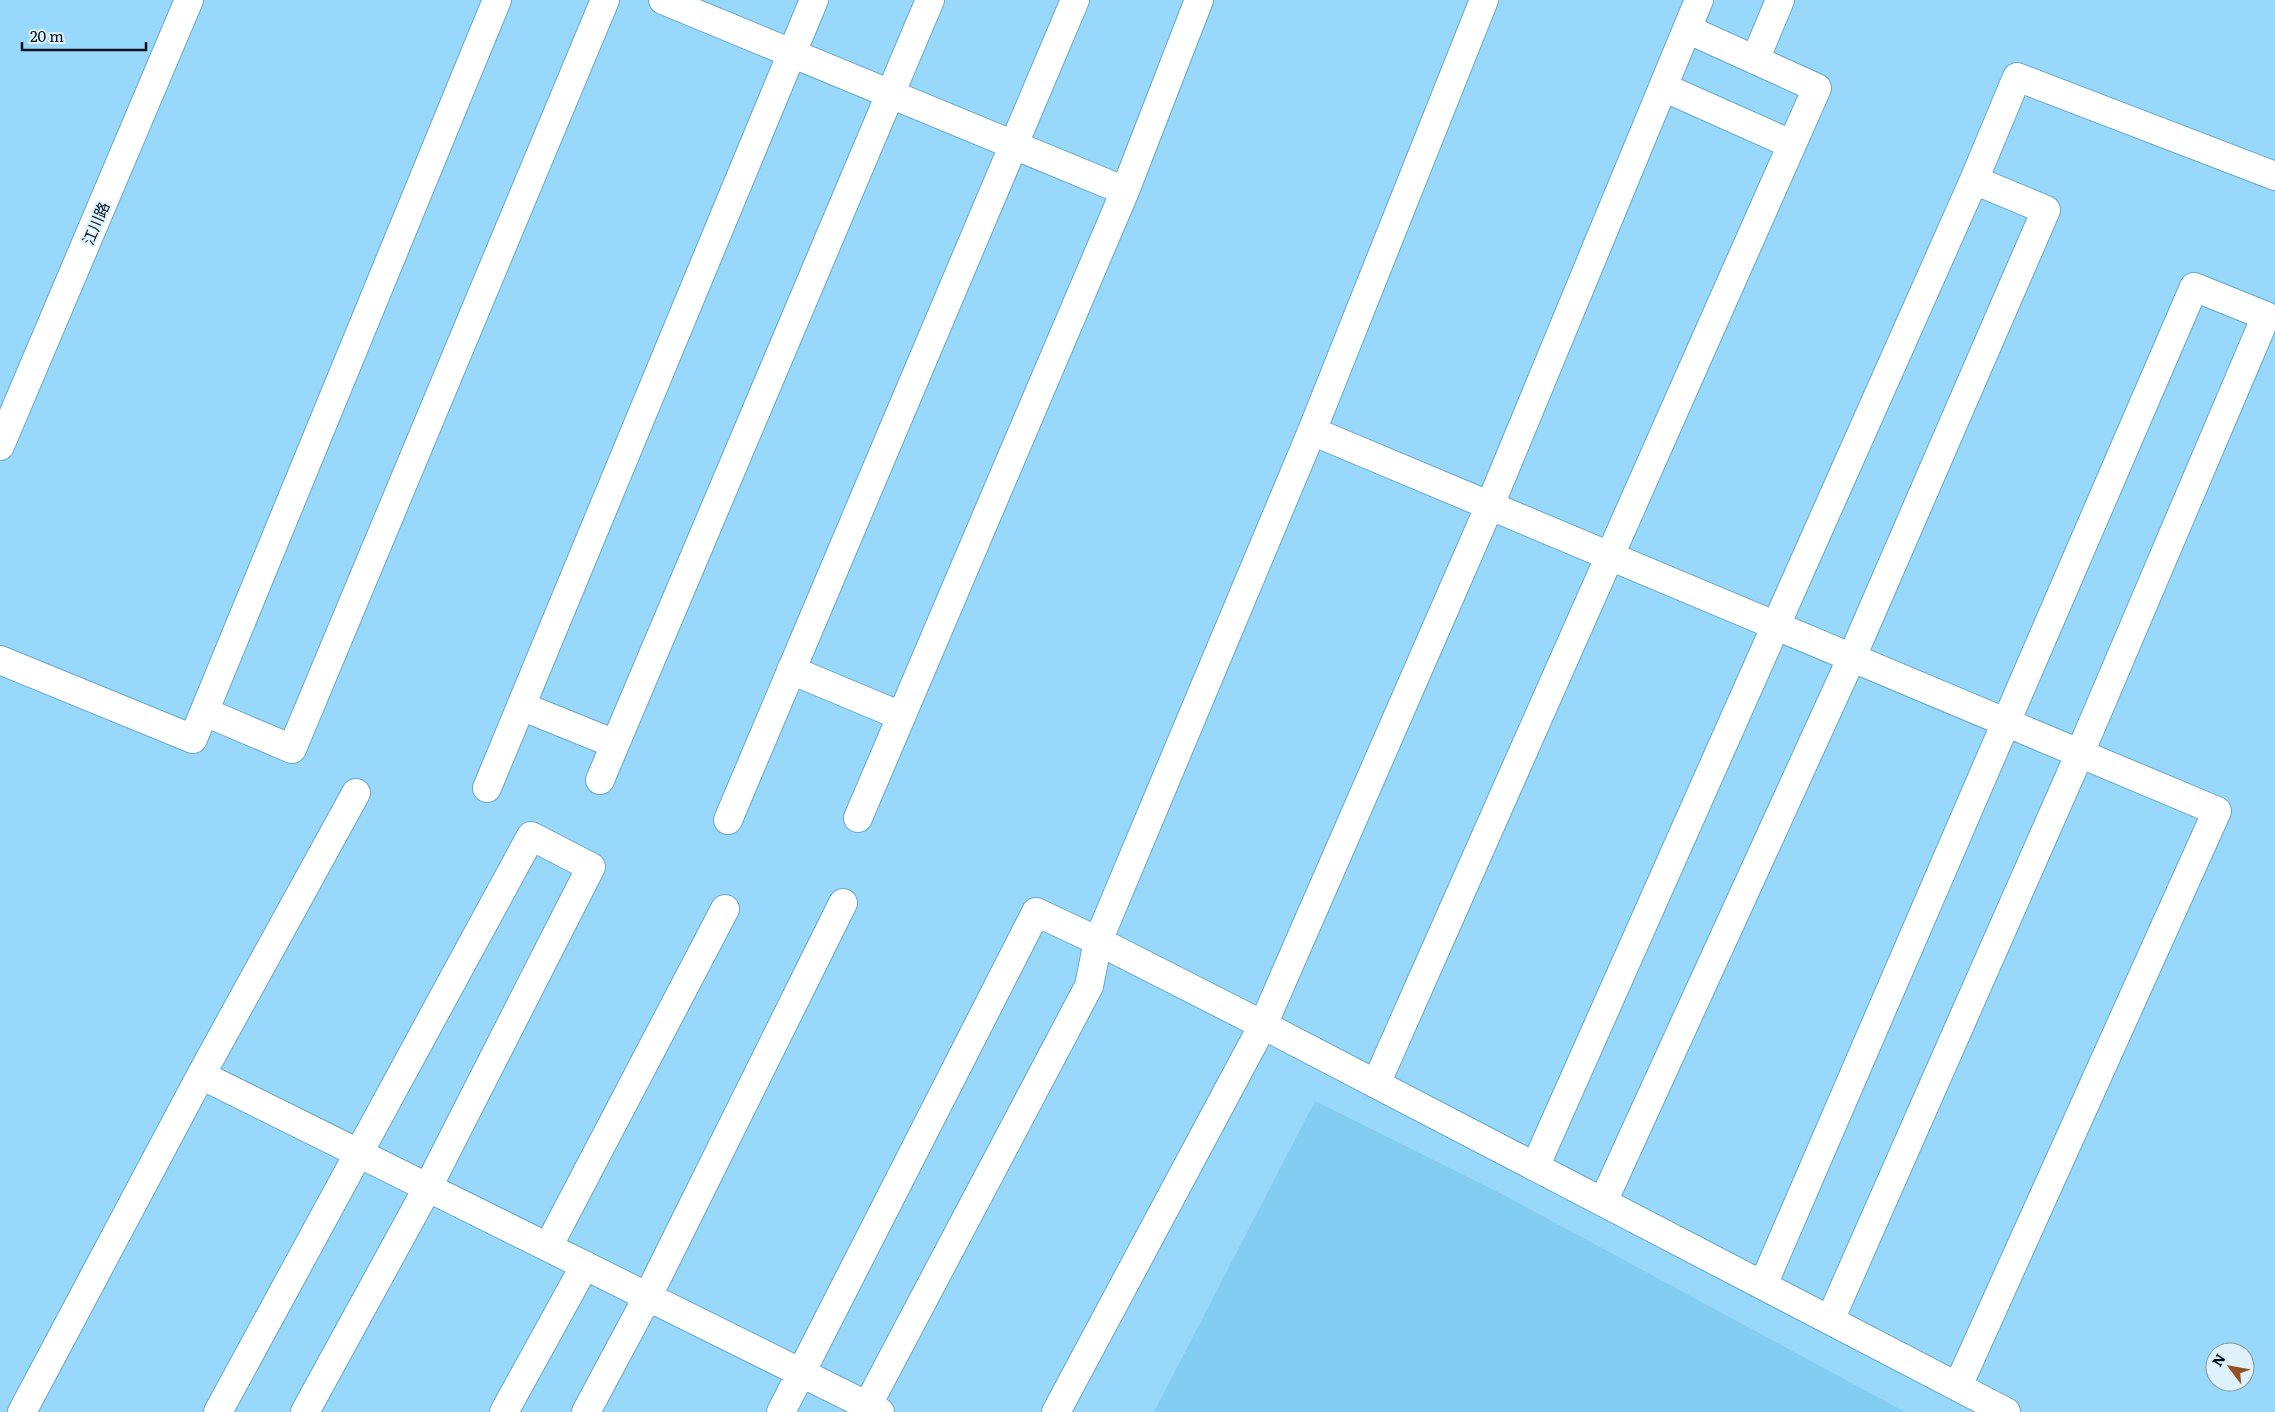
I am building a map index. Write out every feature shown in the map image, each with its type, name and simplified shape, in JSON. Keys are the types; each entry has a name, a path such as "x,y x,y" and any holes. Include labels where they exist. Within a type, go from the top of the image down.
{"street":[{"name":"江川路","path":"0,446 189,0"},
{"path":"0,660 193,739 497,0"},
{"path":"205,712 292,749 605,0"},
{"path":"663,0 1126,190"},
{"path":"487,788 814,0"},
{"path":"600,780 892,94 930,0"},
{"path":"728,820 1075,0"},
{"path":"858,818 1126,190 1199,0"},
{"path":"201,1075 802,1373 870,1410 1089,986 1098,941 1312,430 1484,0"},
{"path":"1056,1412 1263,1025 1490,505 1699,0"},
{"path":"1754,60 1780,0"},
{"path":"1376,1084 1817,88 1687,29"},
{"path":"1536,1167 1974,180 2017,77 2275,176"},
{"path":"1663,86 1791,144"},
{"path":"1603,1202 1852,657 2046,210 1974,180"},
{"path":"1763,1285 2194,287 2266,316 2080,753 1830,1320"},
{"path":"1312,430 2217,811 1958,1386"},
{"path":"791,670 901,716"},
{"path":"522,706 616,744"},
{"path":"22,1412 201,1075 356,792"},
{"path":"218,1412 531,836 591,867 428,1187 305,1412"},
{"path":"586,1412 648,1296 843,903"},
{"path":"548,1247 725,909"},
{"path":"781,1412 1036,912 1098,941 1263,1025 2006,1412"},
{"path":"504,1412 585,1265"}],"shaded area":[{"path":"1315,1101 1500,1193 1905,1412 1154,1412"}]}
